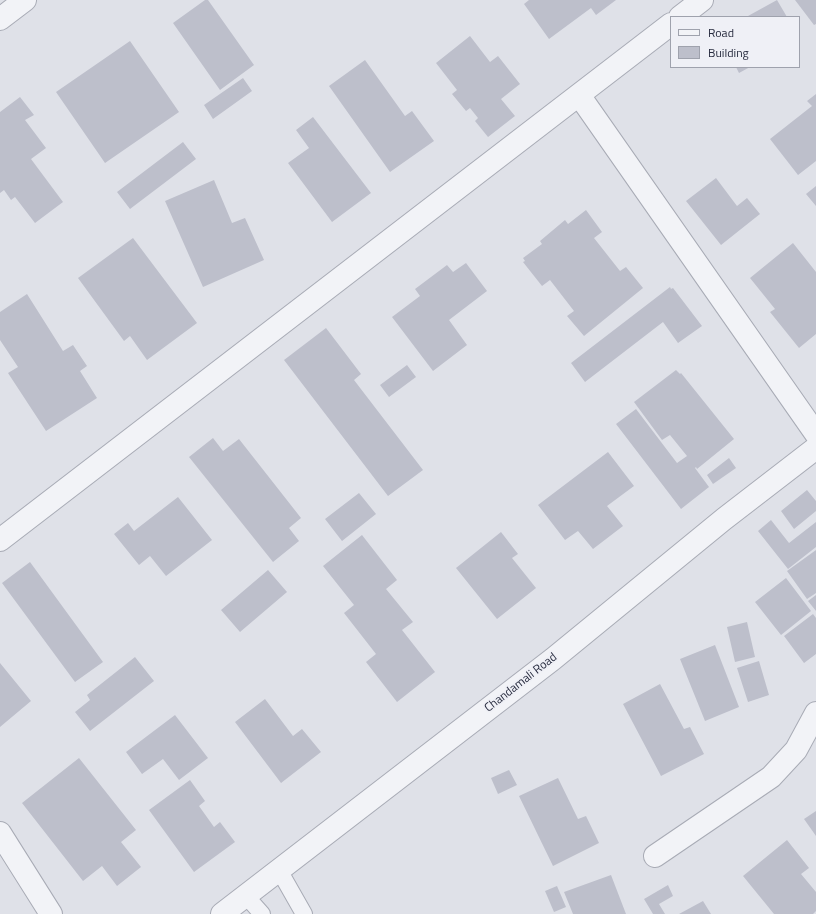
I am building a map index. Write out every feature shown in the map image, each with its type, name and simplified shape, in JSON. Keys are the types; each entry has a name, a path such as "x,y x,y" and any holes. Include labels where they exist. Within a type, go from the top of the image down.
{"street":[{"path":"0,19 25,0"},
{"path":"681,16 702,0"},
{"path":"0,540 670,25"},
{"path":"579,95 816,434"},
{"name":"Chandamali Road","path":"222,914 553,659 724,519 816,448"},
{"path":"655,856 771,776 796,750 816,713"},
{"path":"0,833 51,914"}],"lane":[{"path":"279,870 304,914"},
{"path":"246,896 262,914"}],"building":[{"path":"205,0 208,0 254,65 220,90 173,23"},
{"path":"529,0 616,0 596,15 591,8 549,39 524,4"},
{"path":"777,0 786,16 748,16"},
{"path":"795,0 816,0 816,24 814,25"},
{"path":"470,36 490,62 498,56 520,84 501,99 515,116 488,137 475,121 478,118 470,108 466,111 452,94 457,90 436,63"},
{"path":"130,41 179,112 105,163 56,92"},
{"path":"365,60 405,116 412,111 434,141 390,172 329,86"},
{"path":"736,68 748,68 739,73"},
{"path":"243,78 252,91 213,119 204,105"},
{"path":"816,94 816,161 798,175 770,139 812,106 807,101"},
{"path":"20,97 34,115 25,120 46,148 31,159 63,202 35,223 15,197 11,200 4,190 0,193 0,112"},
{"path":"313,117 371,193 332,222 288,163 309,148 296,130"},
{"path":"183,142 196,159 130,209 117,192"},
{"path":"716,178 737,206 747,198 760,214 721,245 686,201"},
{"path":"214,180 232,223 245,218 264,260 203,287 165,201"},
{"path":"816,186 816,206 806,194"},
{"path":"586,210 602,232 594,238 620,271 626,267 643,288 584,336 567,316 574,311 550,280 542,286 523,262 525,261 523,258 542,244 540,241 565,220 568,224"},
{"path":"133,238 197,323 147,360 130,336 124,341 78,278"},
{"path":"793,243 816,272 816,334 799,348 770,312 775,309 750,278"},
{"path":"466,263 487,291 449,320 467,345 433,371 392,317 420,296 415,289 447,265 453,272"},
{"path":"670,287 671,289 673,288 702,326 678,343 663,322 585,382 571,363"},
{"path":"27,294 63,351 73,345 87,366 80,371 97,398 46,431 8,373 18,367 0,340 0,312"},
{"path":"326,328 361,374 354,380 423,470 388,496 284,360"},
{"path":"407,365 416,377 389,397 380,385"},
{"path":"676,370 680,374 681,373 734,439 697,469 696,467 695,468 709,487 681,509 616,424 636,409 677,463 687,456 670,435 662,440 634,402"},
{"path":"213,438 223,451 239,439 301,518 289,528 299,541 273,562 189,457"},
{"path":"608,452 634,486 607,506 623,526 593,549 578,531 565,540 538,505"},
{"path":"729,458 736,468 713,484 707,475"},
{"path":"807,490 816,501 816,511 794,529 781,511"},
{"path":"359,493 376,514 342,541 325,519"},
{"path":"178,497 212,540 166,576 150,556 139,565 114,534 128,523 134,531"},
{"path":"771,520 789,543 816,522 816,547 788,569 758,531"},
{"path":"501,532 518,554 512,558 536,588 497,619 456,568"},
{"path":"362,535 397,580 386,589 413,622 402,630 435,672 397,702 366,662 376,654 344,613 354,605 323,566"},
{"path":"816,550 816,593 807,599 787,571"},
{"path":"30,562 103,662 75,682 2,583"},
{"path":"268,570 287,592 240,632 221,610"},
{"path":"786,578 811,611 781,635 755,602"},
{"path":"816,595 816,611 808,601"},
{"path":"813,614 816,618 816,654 804,663 784,636"},
{"path":"747,622 755,657 735,662 727,627"},
{"path":"715,645 739,707 705,721 680,659"},
{"path":"135,657 154,681 90,731 75,712 90,700 87,695"},
{"path":"759,661 769,695 748,702 737,668"},
{"path":"0,663 31,701 0,727"},
{"path":"660,684 684,729 690,727 704,754 661,776 623,704"},
{"path":"265,699 293,736 302,729 321,752 281,783 235,722"},
{"path":"175,715 208,758 179,780 163,759 142,774 126,752"},
{"path":"79,758 136,830 121,842 141,867 117,886 102,866 83,881 22,803"},
{"path":"509,770 517,785 498,794 491,778"},
{"path":"558,778 578,819 586,816 599,843 553,866 519,796"},
{"path":"190,780 205,801 199,806 214,827 220,822 235,842 194,872 149,810"},
{"path":"816,811 816,836 804,819"},
{"path":"787,840 809,868 801,874 816,892 816,911 813,914 774,914 743,876"},
{"path":"611,875 626,914 573,914 564,892"},
{"path":"668,885 673,896 659,904 665,914 653,914 644,899"},
{"path":"557,886 566,907 554,912 545,891"},
{"path":"703,901 711,914 679,914"}]}
